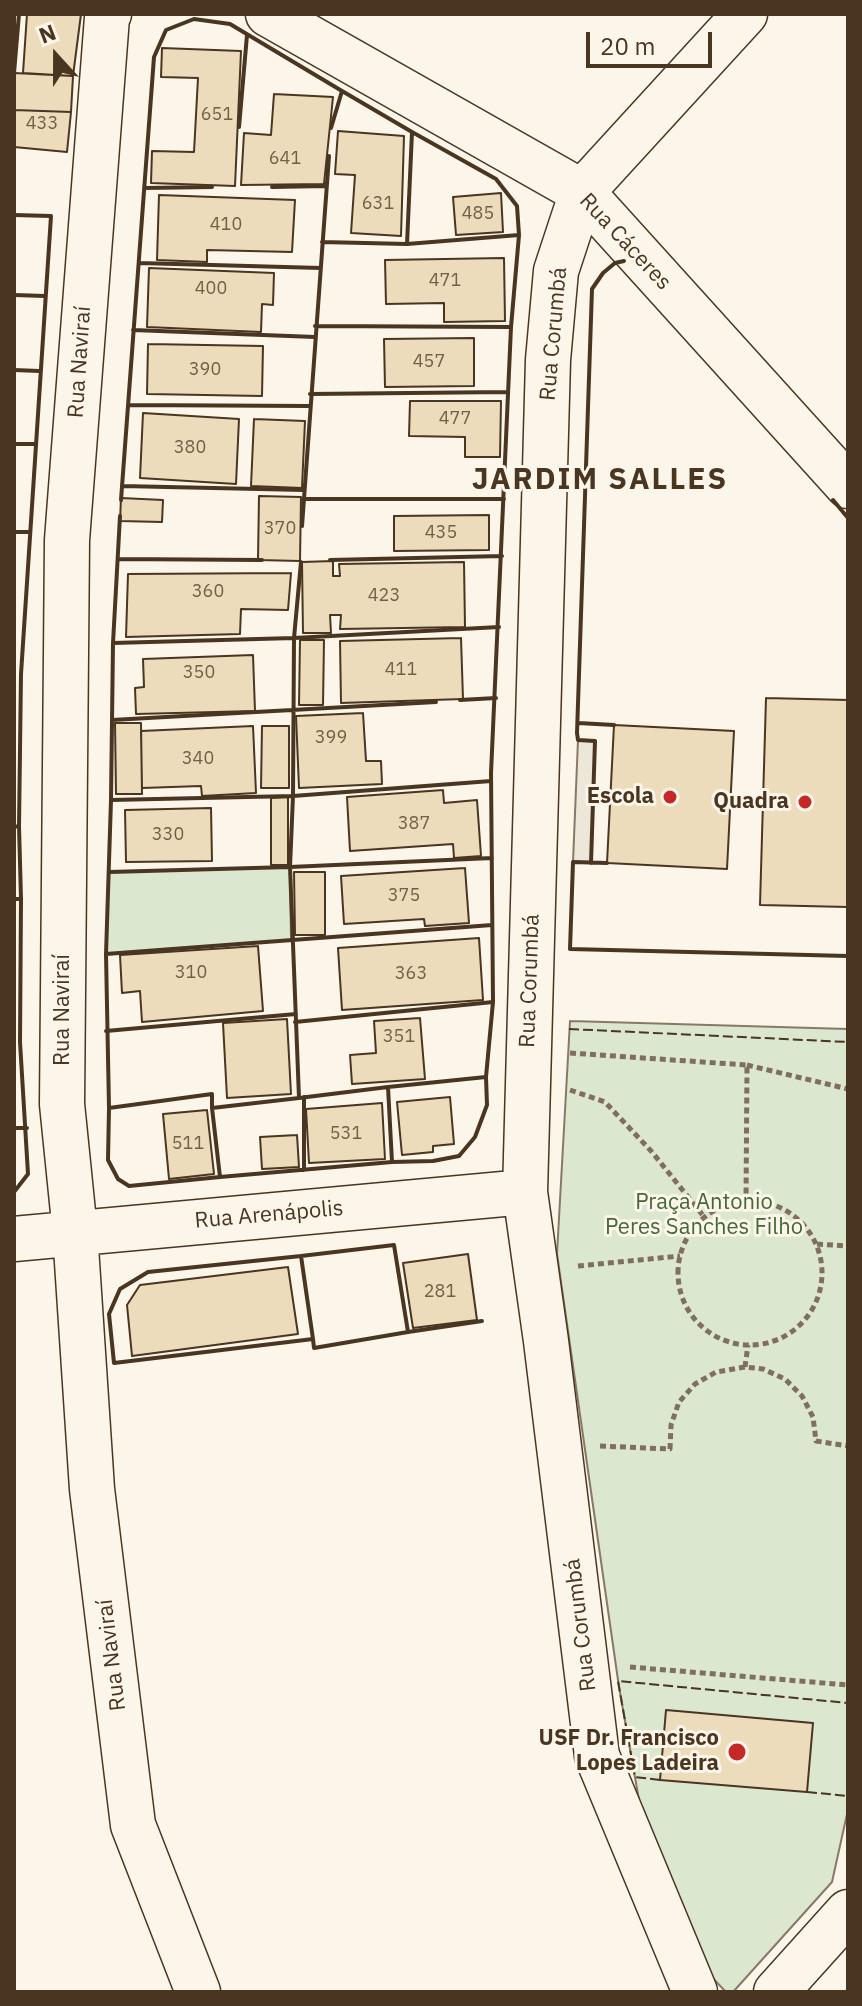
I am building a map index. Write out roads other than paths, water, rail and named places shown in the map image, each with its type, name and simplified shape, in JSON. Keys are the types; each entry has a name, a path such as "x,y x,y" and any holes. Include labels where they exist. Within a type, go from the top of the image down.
{"street":[{"name":"Rua Naviraí","path":"109,14 67,540 62,1104 75,1232 92,1489 133,1825 198,1992"},
{"name":"Rua Cáceres","path":"268,14 582,192 848,486"},
{"name":"Rua Corumbá","path":"695,1992 597,1756 525,1192 528,1063 548,360 556,271 582,192 745,14"},
{"name":"Rua Arenápolis","path":"14,1239 525,1192"},
{"path":"776,1992 848,1912"}],"place":[{"name":"Escola","path":"670,797"},
{"name":"Quadra","path":"805,802"},
{"name":"USF Dr. Francisco Lopes Ladeira","path":"737,1752"}],"district":[{"name":"JARDIM SALLES","path":"600,480"}],"park label":[{"name":"Praça Antonio Peres Sanches Filho","path":"704,1216"}]}
